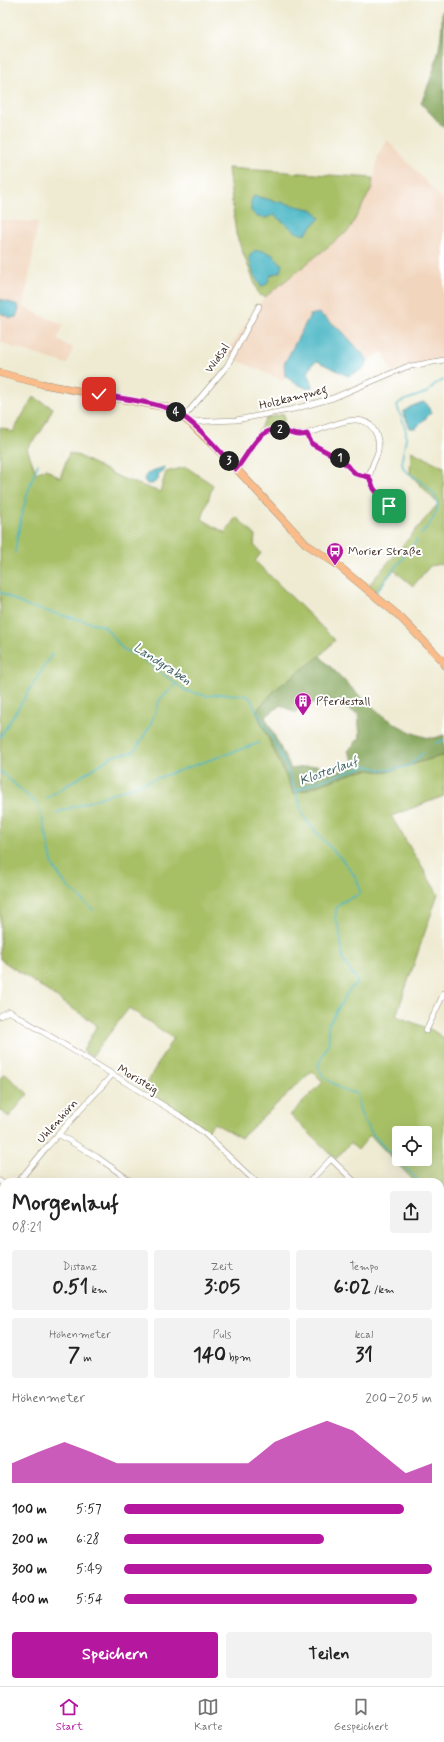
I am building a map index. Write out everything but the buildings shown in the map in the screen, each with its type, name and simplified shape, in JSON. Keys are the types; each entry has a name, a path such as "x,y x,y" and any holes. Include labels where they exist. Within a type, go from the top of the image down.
{"main road":[{"path":"0,373 42,384 165,407 186,419 236,469 306,544 335,563 399,616 441,659 444,665"}],"street":[{"name":"Widsal","path":"186,419 227,366 259,306"},
{"name":"Holzkampweg","path":"186,419 236,420 294,409 333,398 406,367 444,360"},
{"path":"236,469 259,439 266,433 276,430 295,435 307,434 351,420 360,420 369,424 376,435 379,445 369,477 376,492 389,506 398,511"},
{"path":"307,434 312,444 340,459 356,474 369,477"},
{"path":"426,1031 444,993"},
{"name":"Moristeig","path":"0,1016 10,1010 204,1133 252,1178"},
{"name":"Uhlenhörn","path":"21,1178 58,1134 112,1075"},
{"path":"58,1134 98,1157 127,1178"},
{"path":"313,1178 331,1159 351,1178"}],"shaded area":[{"path":"387,140 444,201 444,359 392,372 383,352 368,360 342,331 310,315 284,364 285,376 283,381 226,355 265,297 349,230 372,188 378,156"},
{"path":"0,220 38,222 24,307 63,325 57,340 73,348 67,364 9,346 0,341"}],"green space":[{"path":"442,11 444,12 444,128 421,103 437,58 441,36"},
{"path":"228,168 373,178 372,188 349,230 265,297 259,295 236,234"},
{"path":"33,397 53,408 42,430 27,448 36,473 46,469 60,478 69,453 79,456 121,478 160,492 166,472 186,467 213,485 202,519 225,533 236,517 255,535 254,545 261,553 255,561 335,640 320,656 276,689 256,711 294,794 356,772 368,770 387,772 444,755 444,796 391,816 438,894 396,1016 432,1030 444,1038 444,1178 411,1178 400,1166 432,1166 432,1126 392,1126 392,1158 370,1135 358,1150 350,1143 336,1159 290,1115 323,1082 312,1071 241,1138 214,1123 207,1131 181,1112 143,1089 173,1038 129,1008 92,1056 83,1051 97,1025 0,959 0,427 13,432"},
{"path":"284,414 284,420 280,429 261,434 258,432 266,418"},
{"path":"411,451 444,467 444,567 440,564 430,566 413,586 394,570 376,592 368,586 438,504 410,474"},
{"path":"320,656 356,692 384,716 398,725 413,733 429,738 444,735 444,755 387,772 368,770 356,772 294,794 256,711 276,689","holes":["322,699 358,714 360,737 348,751 355,764 336,772 324,773 318,765 291,769 265,717 281,705 296,713 300,708"]},
{"path":"5,1074 28,1094 9,1117 0,1110 0,1079"}],"water":[{"path":"254,196 314,210 320,218 304,235 296,232 274,215 266,218 257,217 251,211 251,201"},
{"path":"254,251 267,252 276,258 282,265 280,272 271,275 267,284 261,287 254,275 249,257"},
{"path":"0,299 18,305 19,309 16,317 11,318 0,313"},
{"path":"319,313 342,331 368,360 363,369 348,376 317,361 313,363 308,373 312,382 312,387 308,389 293,382 285,376 284,364 310,315"},
{"path":"423,402 427,404 431,413 416,428 410,428 403,412 410,407"},
{"path":"164,467 164,470 159,473 158,480 152,484 147,484 144,480 147,475 152,471"}],"waterway":[{"path":"421,535 434,517 438,503 436,497 431,491 403,467 402,459 406,430 397,405 400,402 428,392 435,384 444,380"},
{"path":"15,553 24,508 38,464"},
{"path":"376,592 417,540"},
{"name":"Landgraben","path":"0,592 26,606 104,626 123,649 140,657 186,691 208,696 222,694 245,695 250,698 282,757 292,785 296,791"},
{"path":"0,737 52,654"},
{"path":"47,798 113,756 132,752 137,747 150,726 160,699 177,684"},
{"path":"436,743 444,740"},
{"path":"56,813 259,743"},
{"name":"Landgraben","path":"416,1178 387,1150 372,1132 359,1109 357,1093 344,1091 323,1076 318,1066 329,1041 328,1025 349,990 358,982 343,960 339,926 335,919 337,906 342,902 360,894 359,885 347,865 311,826 303,815 296,791 313,783 367,766 382,770 391,770 409,766 423,753"},
{"path":"0,771 38,805 43,820 53,866 66,885 93,910"}],"place":[{"name":"Morier Straße","path":"335,566"},
{"name":"Pferdestall","path":"303,716"}],"route":[{"path":"99,394 165,407 176,412 184,417 236,469 261,436 266,433 281,430 295,435 307,434 312,444 340,459 356,474 362,477 369,477 374,489 389,506"}],"water label":[{"name":"Klosterlauf","path":"328,770"}]}
